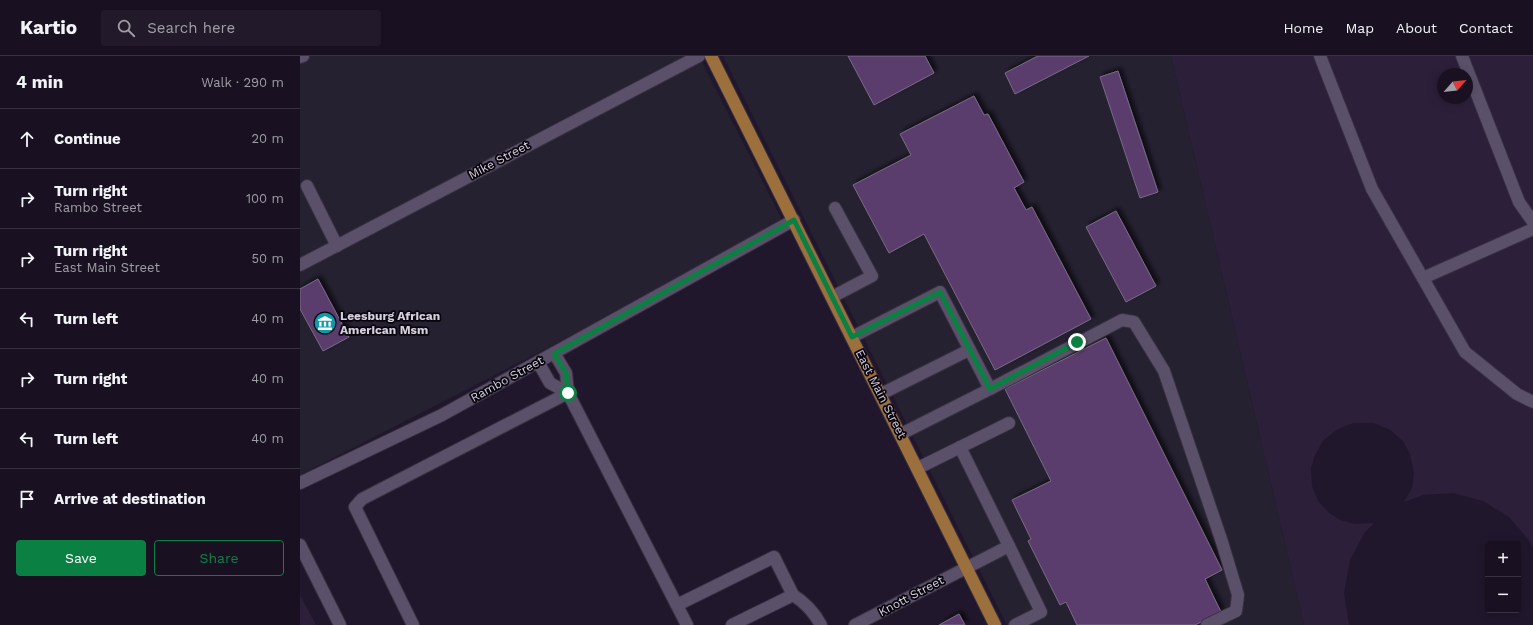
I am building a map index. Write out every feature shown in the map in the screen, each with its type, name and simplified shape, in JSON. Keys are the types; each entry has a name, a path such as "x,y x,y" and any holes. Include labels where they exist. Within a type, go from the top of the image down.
{"main road":[{"name":"East Main Street","path":"711,56 918,468 995,625"}],"street":[{"name":"Mike Street","path":"300,265 699,56"},
{"path":"1320,56 1372,189 1465,352 1517,394 1533,402"},
{"path":"1462,56 1519,202 1533,222"},
{"path":"307,186 336,246"},
{"path":"832,297 872,276 835,208"},
{"name":"Rambo Street","path":"300,483 442,415 794,220"},
{"path":"1423,278 1533,229"},
{"path":"852,337 940,292 990,389"},
{"path":"901,434 1122,320 1134,322 1164,371 1222,542 1238,595 1236,611 1207,625"},
{"path":"881,394 969,350"},
{"path":"554,354 566,373 568,393 688,625"},
{"path":"538,362 550,383 568,393"},
{"path":"413,625 355,508 362,499 568,393"},
{"path":"918,468 1009,423"},
{"path":"960,447 1041,612 1015,625"},
{"path":"300,545 340,625"},
{"name":"Knott Street","path":"855,625 1009,546"},
{"path":"677,605 774,557 793,595 802,600 815,613 821,625"},
{"path":"732,625 793,595"}],"shaded area":[{"path":"300,56 699,56 785,226 300,475"},
{"path":"723,56 1171,56 1304,625 1007,625"},
{"path":"1171,56 1533,56 1533,548 1529,540 1509,517 1483,501 1453,493 1423,495 1404,502 1412,488 1414,473 1410,454 1403,441 1390,430 1374,423 1353,423 1336,430 1323,441 1315,455 1311,468 1312,486 1318,501 1329,513 1340,520 1355,524 1374,523 1365,532 1350,560 1344,593 1349,625 1304,625"},
{"path":"300,595 316,625 300,625"}],"building":[{"path":"848,56 925,56 934,73 874,105"},
{"path":"1038,56 1089,56 1015,94 1005,73"},
{"path":"1118,71 1158,192 1140,198 1100,77"},
{"path":"974,96 984,115 988,114 1024,182 1014,188 1026,210 1032,207 1091,319 995,370 924,234 889,253 853,185 911,155 900,134"},
{"path":"1116,211 1156,286 1126,302 1086,227"},
{"name":"Leesburg African American Msm","path":"318,279 349,337 323,351 300,309 300,289"},
{"path":"1106,338 1222,570 1205,579 1221,612 1195,625 1077,625 1066,602 1060,605 1028,541 1031,539 1012,500 1051,481 1005,389"},
{"path":"959,614 965,625 939,625"}],"place":[{"name":"Leesburg African American Msm","path":"325,323"}],"route":[{"path":"568,393 566,373 554,354 794,220 852,337 940,292 990,389 1077,342"}]}
